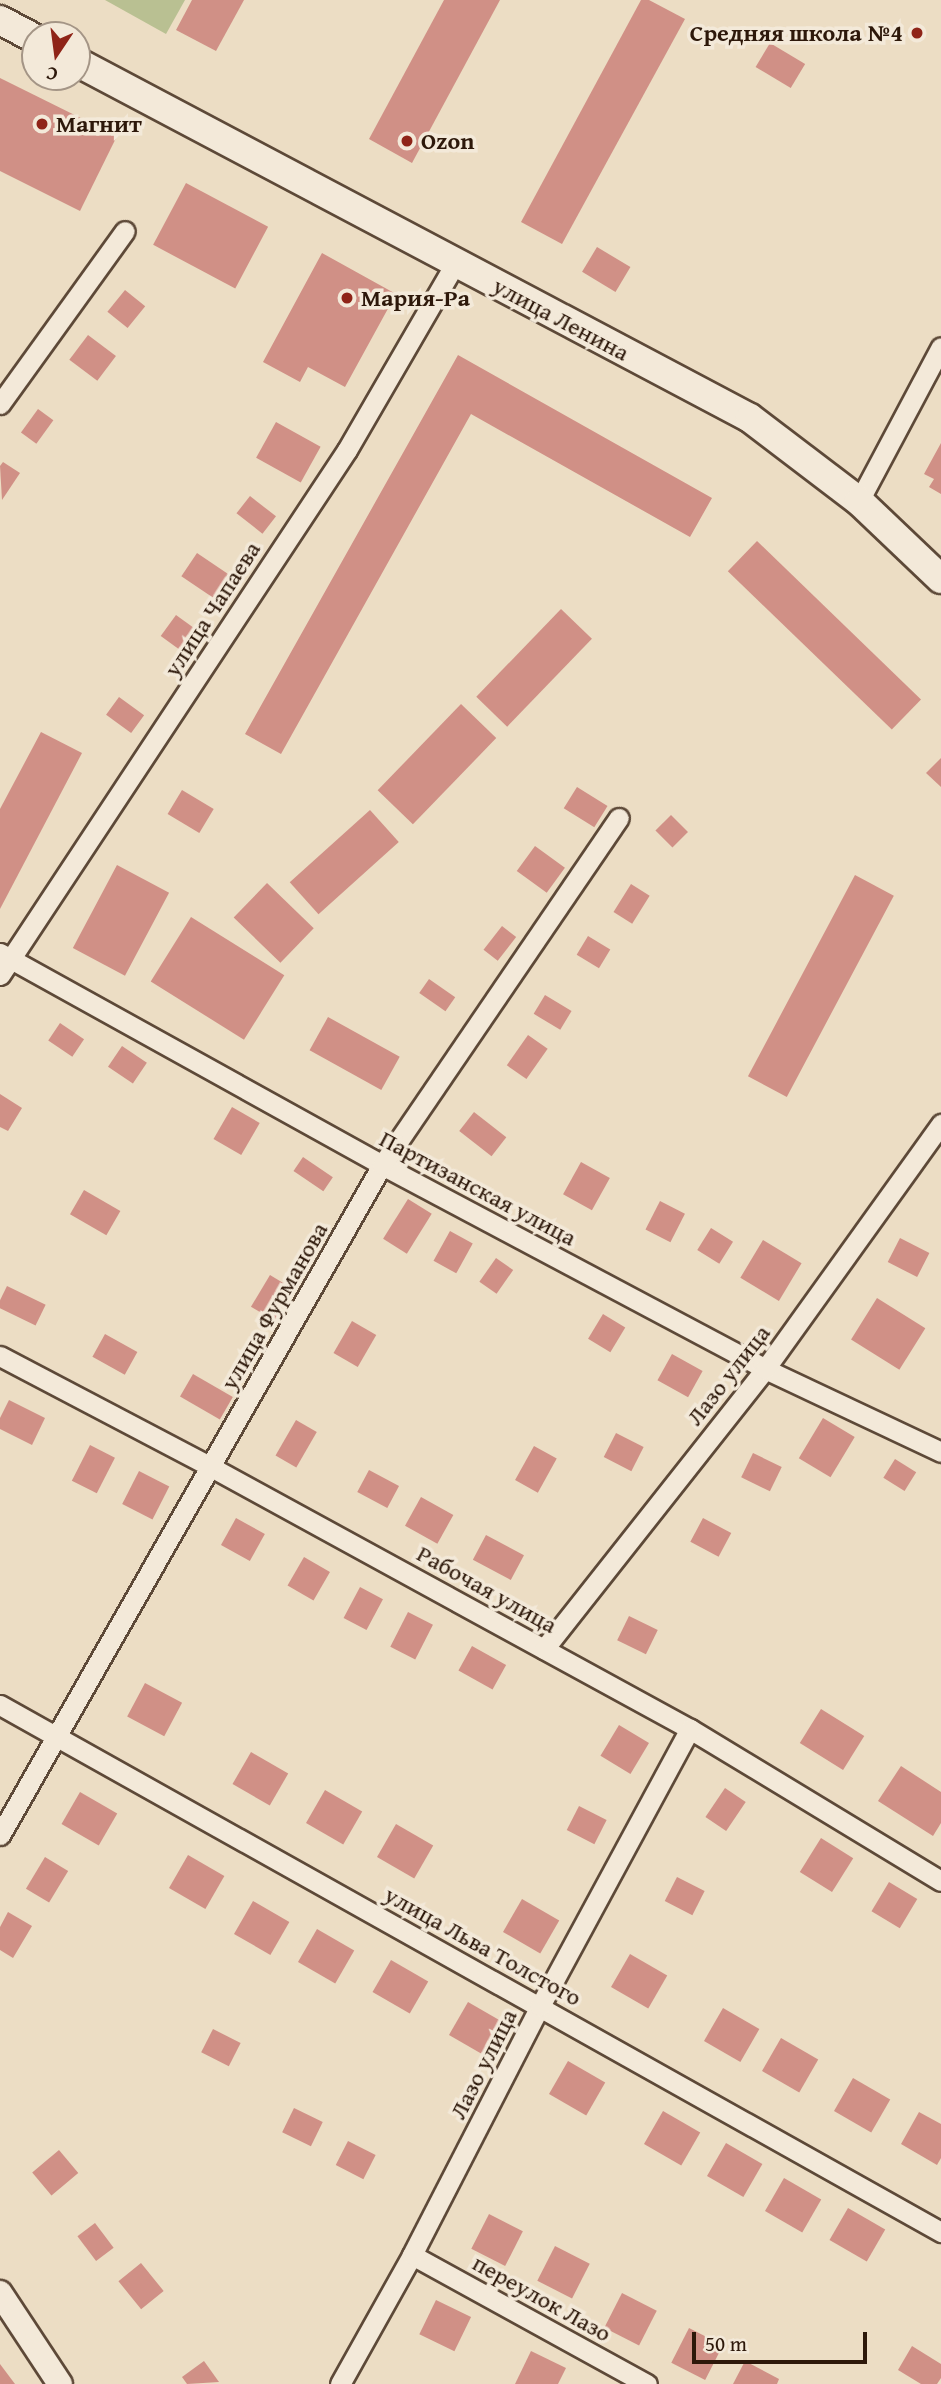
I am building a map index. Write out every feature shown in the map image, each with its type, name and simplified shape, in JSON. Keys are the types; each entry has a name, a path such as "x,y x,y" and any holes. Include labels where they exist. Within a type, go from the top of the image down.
{"main road":[{"path":"0,20 21,31"},
{"name":"улица Ленина","path":"91,69 750,418 859,501 941,579"}],"street":[{"path":"0,404 125,231"},
{"name":"улица Чапаева","path":"0,975 6,955 347,450 455,264"},
{"path":"859,501 941,347"},
{"name":"улица Фурманова","path":"0,1835 382,1165 619,818"},
{"name":"Партизанская улица","path":"6,955 382,1165 765,1369 941,1452"},
{"name":"Лазо улица","path":"544,1648 765,1369 941,1124"},
{"name":"Рабочая улица","path":"0,1356 211,1467 690,1729 941,1881"},
{"name":"улица Льва Толстого","path":"0,1704 941,2231"},
{"name":"Лазо улица","path":"340,2384 412,2255 540,2006 690,1729"},
{"name":"переулок Лазо","path":"412,2255 647,2384"},
{"path":"0,2293 60,2384"}],"green space":[{"path":"105,0 185,0 166,34"}],"building":[{"path":"192,0 244,0 216,51 176,30"},
{"path":"444,0 500,0 412,163 369,139"},
{"path":"641,0 649,0 685,19 562,244 521,222"},
{"path":"770,43 805,64 791,88 756,67"},
{"path":"0,78 21,88 21,91 26,91 117,136 80,211 0,171"},
{"path":"186,183 268,227 235,288 153,245"},
{"path":"597,247 630,267 615,292 582,272"},
{"path":"322,253 396,294 345,387 308,367 300,382 263,362"},
{"path":"125,290 145,306 128,328 107,312"},
{"path":"88,335 116,356 97,381 69,360"},
{"path":"458,355 712,498 690,537 471,414 281,754 245,734"},
{"path":"38,409 53,420 36,444 21,432"},
{"path":"276,422 321,447 301,483 256,458"},
{"path":"941,443 941,494 929,487 934,479 924,474"},
{"path":"3,462 20,473 2,500 0,466"},
{"path":"250,496 276,516 262,534 236,513"},
{"path":"757,541 921,699 892,730 728,571"},
{"path":"197,553 238,581 223,604 181,576"},
{"path":"561,609 592,639 507,727 476,697"},
{"path":"176,615 202,634 187,655 161,636"},
{"path":"119,697 144,715 131,733 106,715"},
{"path":"461,704 496,738 413,824 378,790"},
{"path":"41,732 82,753 0,909 0,809"},
{"path":"941,758 941,787 926,773"},
{"path":"577,787 608,806 594,827 564,808"},
{"path":"182,790 214,809 199,833 168,814"},
{"path":"370,810 399,842 319,914 290,882"},
{"path":"671,815 688,832 672,848 655,831"},
{"path":"535,846 565,868 547,893 517,871"},
{"path":"117,865 169,893 125,976 73,948"},
{"path":"855,875 894,896 787,1097 748,1076"},
{"path":"267,883 314,928 280,963 234,918"},
{"path":"631,884 650,896 632,924 614,912"},
{"path":"191,917 284,975 244,1040 151,981"},
{"path":"502,926 516,937 498,961 484,950"},
{"path":"588,936 610,949 599,968 577,955"},
{"path":"429,979 455,997 445,1011 419,993"},
{"path":"545,995 572,1011 560,1030 534,1014"},
{"path":"328,1017 400,1057 381,1090 310,1050"},
{"path":"60,1023 84,1039 72,1057 48,1040"},
{"path":"528,1035 548,1049 526,1079 507,1065"},
{"path":"122,1046 147,1063 133,1084 108,1067"},
{"path":"0,1094 22,1108 8,1131 0,1127"},
{"path":"232,1107 260,1123 241,1155 214,1139"},
{"path":"474,1112 506,1137 492,1156 459,1131"},
{"path":"303,1157 333,1177 323,1191 293,1171"},
{"path":"581,1162 610,1178 592,1210 563,1194"},
{"path":"84,1190 120,1211 106,1235 70,1214"},
{"path":"408,1199 432,1214 407,1254 383,1239"},
{"path":"660,1201 685,1214 670,1242 645,1230"},
{"path":"711,1228 733,1242 719,1264 697,1250"},
{"path":"450,1231 473,1244 456,1273 434,1261"},
{"path":"900,1238 929,1253 917,1277 888,1262"},
{"path":"763,1240 802,1263 779,1301 740,1278"},
{"path":"496,1258 513,1270 497,1294 479,1282"},
{"path":"270,1275 293,1289 274,1321 251,1307"},
{"path":"7,1286 46,1305 36,1326 0,1308 0,1300"},
{"path":"877,1298 925,1328 899,1370 851,1340"},
{"path":"603,1314 625,1327 610,1352 588,1339"},
{"path":"352,1321 376,1335 358,1367 334,1353"},
{"path":"105,1334 137,1352 125,1375 92,1357"},
{"path":"672,1354 703,1371 688,1397 657,1380"},
{"path":"193,1374 233,1397 220,1420 180,1397"},
{"path":"9,1400 45,1418 32,1445 0,1429 0,1418"},
{"path":"823,1418 855,1437 831,1477 799,1458"},
{"path":"296,1420 317,1432 296,1468 276,1456"},
{"path":"616,1433 644,1447 631,1471 604,1457"},
{"path":"90,1445 115,1458 97,1493 72,1481"},
{"path":"534,1446 557,1459 538,1493 515,1480"},
{"path":"753,1453 782,1467 770,1491 741,1477"},
{"path":"895,1459 916,1472 905,1491 883,1478"},
{"path":"369,1470 399,1486 387,1508 357,1492"},
{"path":"139,1471 169,1486 152,1519 122,1504"},
{"path":"421,1497 453,1515 437,1544 405,1526"},
{"path":"236,1518 265,1534 250,1561 221,1545"},
{"path":"703,1518 731,1533 719,1557 690,1542"},
{"path":"486,1535 524,1555 511,1580 473,1560"},
{"path":"304,1557 330,1572 313,1601 288,1586"},
{"path":"360,1587 383,1599 367,1630 344,1618"},
{"path":"408,1612 433,1625 415,1659 390,1647"},
{"path":"629,1616 658,1630 646,1654 617,1640"},
{"path":"472,1646 506,1665 493,1689 458,1670"},
{"path":"145,1683 182,1703 164,1736 127,1717"},
{"path":"821,1709 864,1736 843,1770 800,1743"},
{"path":"619,1725 649,1743 630,1774 600,1756"},
{"path":"251,1752 288,1774 270,1806 232,1784"},
{"path":"901,1766 941,1792 941,1823 933,1836 878,1801"},
{"path":"725,1788 746,1802 726,1831 705,1817"},
{"path":"325,1790 362,1812 343,1844 306,1823"},
{"path":"80,1792 117,1814 99,1846 62,1824"},
{"path":"579,1806 607,1820 594,1844 567,1830"},
{"path":"396,1824 433,1846 414,1878 377,1857"},
{"path":"821,1838 853,1858 832,1892 800,1872"},
{"path":"188,1855 224,1876 205,1909 169,1888"},
{"path":"45,1857 68,1871 49,1903 26,1889"},
{"path":"677,1877 705,1891 692,1915 665,1901"},
{"path":"889,1882 917,1899 900,1928 871,1911"},
{"path":"522,1899 559,1920 540,1953 503,1932"},
{"path":"253,1901 289,1922 270,1955 234,1934"},
{"path":"8,1912 32,1926 13,1958 0,1950 0,1927"},
{"path":"317,1929 354,1950 335,1983 298,1962"},
{"path":"630,1954 667,1976 648,2008 611,1987"},
{"path":"391,1960 428,1982 410,2014 372,1992"},
{"path":"468,2002 504,2023 485,2056 449,2035"},
{"path":"723,2008 759,2029 740,2062 704,2041"},
{"path":"213,2029 241,2043 229,2066 201,2052"},
{"path":"781,2038 818,2060 799,2092 762,2071"},
{"path":"568,2061 605,2082 586,2115 549,2094"},
{"path":"853,2078 890,2100 871,2132 834,2111"},
{"path":"294,2108 323,2122 311,2146 282,2132"},
{"path":"663,2111 700,2132 681,2165 644,2144"},
{"path":"919,2112 941,2124 941,2158 937,2165 901,2144"},
{"path":"348,2141 376,2155 363,2179 336,2165"},
{"path":"726,2143 762,2164 743,2197 707,2176"},
{"path":"59,2150 78,2173 51,2195 32,2172"},
{"path":"784,2178 821,2200 802,2232 765,2211"},
{"path":"848,2208 885,2230 867,2262 830,2240"},
{"path":"489,2214 523,2231 505,2266 471,2249"},
{"path":"95,2223 114,2248 96,2261 77,2236"},
{"path":"555,2246 590,2264 572,2298 537,2281"},
{"path":"141,2263 164,2291 141,2309 118,2281"},
{"path":"622,2293 657,2311 639,2345 604,2328"},
{"path":"436,2300 471,2317 454,2351 419,2334"},
{"path":"689,2328 723,2345 705,2380 671,2363"},
{"path":"912,2346 941,2364 941,2378 937,2384 921,2384 898,2370"},
{"path":"531,2351 566,2368 558,2384 515,2384"},
{"path":"204,2361 219,2382 187,2384 182,2377"},
{"path":"745,2361 779,2379 777,2384 733,2384"},
{"path":"0,2364 15,2384 0,2384"}],"place":[{"name":"Средняя школа №4","path":"917,33"},
{"name":"Магнит","path":"42,124"},
{"name":"Ozon","path":"407,141"},
{"name":"Мария-Ра","path":"347,298"}]}
